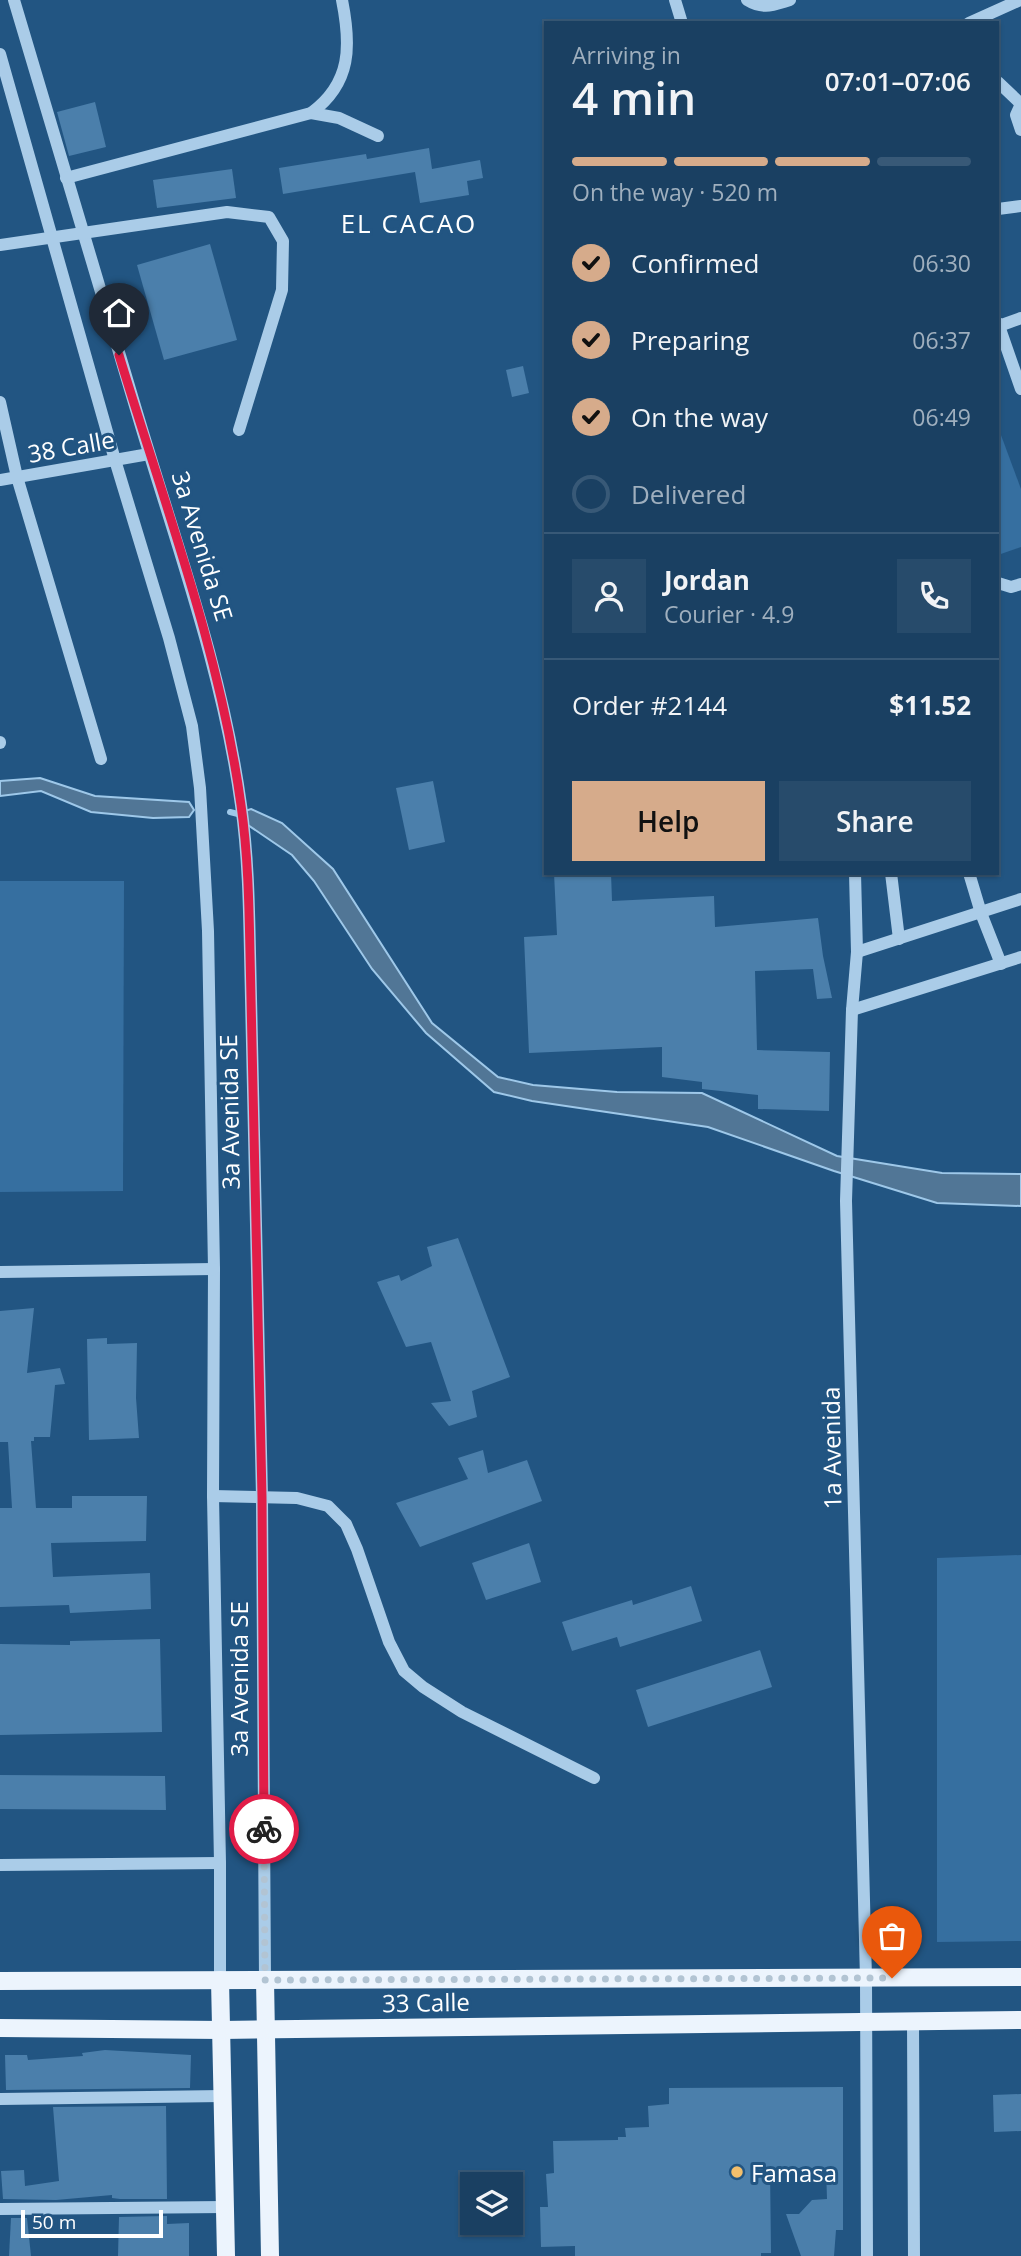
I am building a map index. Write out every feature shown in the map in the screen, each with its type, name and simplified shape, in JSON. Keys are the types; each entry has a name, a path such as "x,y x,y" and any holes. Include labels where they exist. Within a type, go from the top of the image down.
{"main road":[{"name":"33 Calle","path":"0,1981 1021,1977"},
{"name":"3a Avenida SE","path":"220,1980 226,2256"},
{"name":"3a Avenida SE","path":"265,1980 270,2256"},
{"name":"33 Calle","path":"0,2028 222,2030 1021,2020"}],"street":[{"name":"3a Avenida SE","path":"14,0 203,628 232,750 242,806 250,940 262,1497 265,1980"},
{"path":"66,178 311,113 327,102 348,56 348,32 342,0"},
{"path":"675,0 680,21"},
{"path":"747,0 757,7 790,0"},
{"path":"973,21 1020,0"},
{"name":"3a Avenida SE","path":"0,54 115,460 169,638 192,726 200,788 208,930 214,1269 213,1496 220,1980"},
{"path":"999,83 1021,104 1016,116 1021,130"},
{"path":"311,113 340,118 378,135"},
{"path":"999,209 1021,206"},
{"path":"0,245 228,212 269,217 283,241 282,290 239,430"},
{"path":"999,325 1021,318"},
{"path":"999,328 1021,389"},
{"path":"0,402 17,477 101,759"},
{"name":"38 Calle","path":"0,480 149,454"},
{"path":"999,583 1011,587 1021,584"},
{"name":"1a Avenida","path":"855,875 857,952 852,1010 846,1201 866,1978 867,2256"},
{"path":"891,875 899,939"},
{"path":"970,875 1001,964"},
{"path":"857,952 1021,899"},
{"path":"852,1010 1021,957"},
{"path":"0,1272 214,1269"},
{"path":"213,1496 297,1498 328,1506 346,1524 389,1643 404,1671 462,1712 594,1779"},
{"path":"0,1865 220,1863"},
{"path":"913,2020 914,2256"},
{"path":"0,2099 223,2096"},
{"path":"0,2209 225,2207"}],"shaded area":[{"path":"999,430 1021,489 1021,547 999,555"},
{"path":"40,778 95,796 189,802 194,810 189,817 153,818 91,812 41,791 0,796 0,781"},
{"path":"251,809 282,823 333,869 432,1023 498,1077 533,1085 617,1092 702,1093 837,1156 942,1173 1021,1174 1021,1206 937,1203 708,1127 532,1101 494,1092 426,1033 372,969 314,881 292,855 242,821 238,813"},
{"path":"0,881 124,881 123,1191 0,1192"},
{"path":"1021,1555 1021,1941 937,1942 937,1558"}],"building":[{"path":"95,102 106,147 69,156 57,112"},
{"path":"429,148 432,169 480,160 483,178 467,181 469,195 420,203 415,172 283,194 279,168 366,154 367,159"},
{"path":"232,169 236,198 157,208 153,180"},
{"path":"210,244 237,340 164,360 137,265"},
{"path":"523,366 529,393 512,397 506,370"},
{"path":"433,781 445,842 409,850 396,788"},
{"path":"554,875 611,875 612,901 714,896 715,927 818,918 832,998 817,999 813,969 755,971 757,1050 830,1052 829,1111 758,1109 758,1095 702,1089 702,1082 662,1077 662,1047 529,1053 524,937 557,935"},
{"path":"458,1238 510,1377 472,1391 477,1417 449,1426 431,1403 451,1401 431,1342 406,1347 377,1282 399,1275 401,1281 432,1266 427,1247"},
{"path":"34,1308 27,1373 60,1368 65,1384 55,1385 50,1437 34,1437 34,1441 31,1441 36,1508 72,1508 72,1496 147,1496 146,1541 51,1543 53,1577 150,1573 151,1609 70,1613 69,1605 0,1607 0,1508 12,1508 8,1442 0,1442 0,1311"},
{"path":"107,1338 107,1344 137,1343 136,1398 139,1438 89,1440 87,1339"},
{"path":"483,1450 488,1473 527,1460 542,1501 420,1547 396,1503 468,1479 458,1458"},
{"path":"529,1543 541,1582 486,1600 472,1563"},
{"path":"691,1586 702,1621 620,1647 617,1637 572,1651 562,1622 632,1600 633,1605"},
{"path":"160,1639 162,1732 0,1735 0,1644 70,1645 70,1641"},
{"path":"760,1650 772,1687 648,1727 636,1690"},
{"path":"0,1775 165,1776 166,1810 0,1809"},
{"path":"105,2050 191,2055 190,2088 6,2090 5,2055 27,2055 28,2060 83,2056 82,2053"},
{"path":"843,2087 843,2230 836,2230 834,2256 801,2256 786,2214 799,2214 812,2200 827,2199 826,2168 770,2168 771,2253 761,2253 761,2256 575,2256 575,2246 541,2247 540,2207 548,2207 546,2174 554,2173 553,2141 618,2140 618,2137 626,2137 625,2128 649,2127 648,2106 669,2104 669,2088"},
{"path":"1021,2094 1021,2131 994,2132 993,2095"},
{"path":"166,2106 167,2199 120,2199 112,2198 112,2195 56,2200 3,2199 1,2171 24,2170 25,2186 59,2181 53,2107"},
{"path":"167,2216 167,2224 189,2223 189,2256 118,2256 119,2217"},
{"path":"11,2218 27,2218 31,2256 9,2256"}],"waterway":[{"path":"230,812 242,815"}],"way so far":[{"path":"264,1829 265,1980 892,1978"}],"place":[{"name":"Famasa","path":"737,2172"}],"district":[{"name":"EL CACAO","path":"409,223"}],"route":[{"path":"119,355 203,628 232,750 242,806 250,953 262,1497 264,1829"}]}
